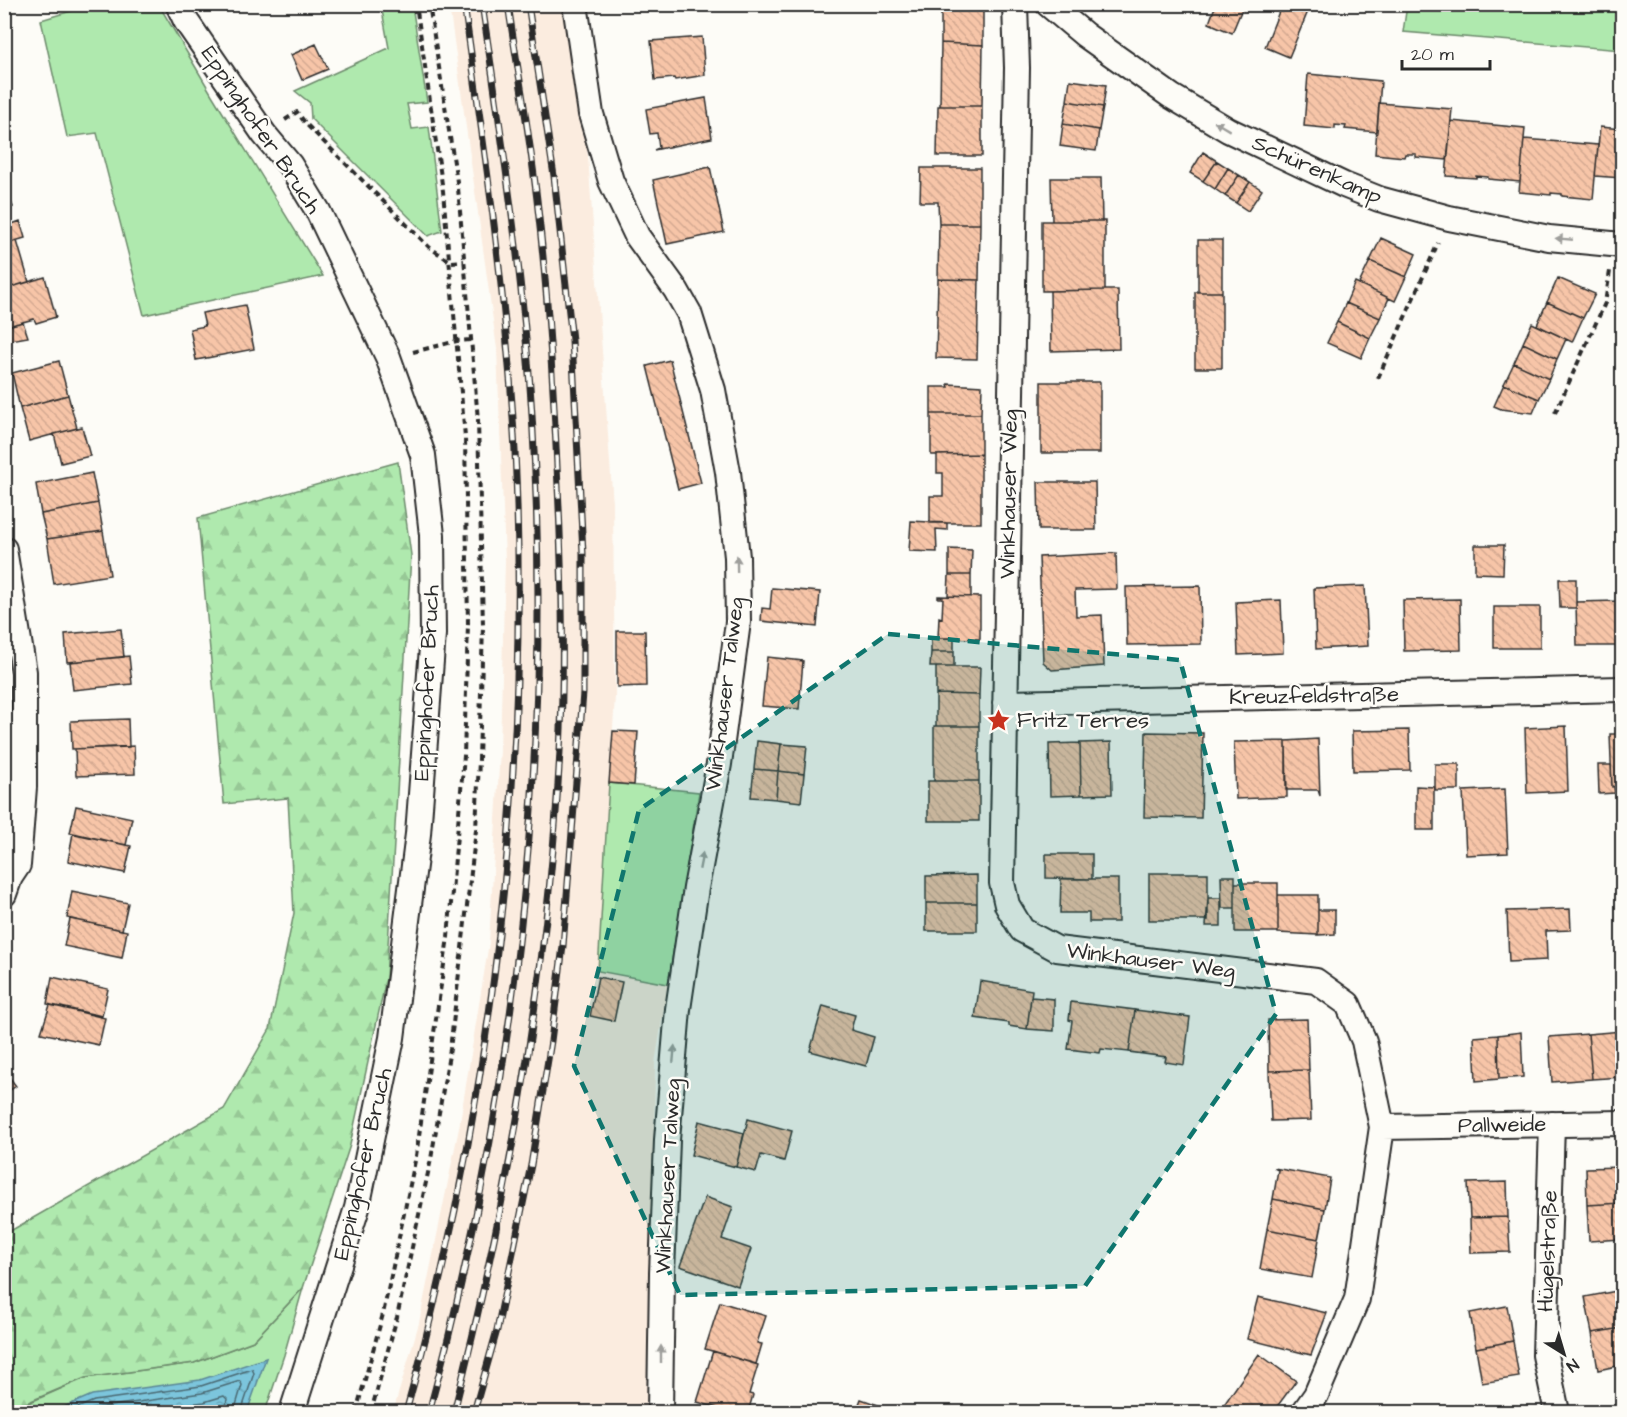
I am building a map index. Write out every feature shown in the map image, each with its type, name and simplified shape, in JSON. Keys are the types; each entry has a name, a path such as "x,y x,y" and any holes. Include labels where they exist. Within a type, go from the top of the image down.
{"street":[{"name":"Eppinghofer Bruch","path":"178,4 186,21 264,134 290,165 318,211 388,357 423,455 432,535 433,634 418,834 392,1038 357,1208 292,1413"},
{"name":"Winkhauser Talweg","path":"575,4 591,114 611,181 637,237 676,290 688,313 714,390 728,472 737,557 738,622 719,764 696,888 678,1009 667,1140 660,1413"},
{"name":"Winkhauser Weg","path":"1015,4 1017,80 1002,883 1007,904 1022,930 1057,949 1316,981 1348,1004 1364,1041 1382,1127 1357,1299 1316,1395 1304,1413"},
{"name":"Schürenkamp","path":"1048,4 1085,35 1172,96 1228,130 1344,185 1379,199 1449,218 1549,238 1618,244"},
{"path":"4,549 24,672 24,787 18,865 10,877 4,894"},
{"name":"Kreuzfeldstraße","path":"1005,703 1623,689"},
{"name":"Pallweide","path":"1382,1127 1623,1123"},
{"name":"Hügelstraße","path":"1552,1124 1545,1355 1557,1413"}],"path":[{"path":"371,1413 396,1317 431,1159 450,1049 476,830 483,626 478,420 458,188 429,4"},
{"path":"264,134 297,112 306,124 429,247 451,262 464,261"},
{"path":"1378,378 1449,218"},
{"path":"1555,412 1605,303 1618,244"},
{"path":"388,357 471,340"}],"highlighted area":[{"path":"888,634 1180,660 1276,1014 1085,1286 680,1295 574,1066 639,810"}],"shaded area":[{"path":"449,5 563,5 588,156 613,504 615,696 598,970 668,984 655,1063 650,1392 647,1412 393,1412 419,1323 459,1128 489,943 500,750 505,561 497,349"}],"green space":[{"path":"94,4 159,5 323,276 144,315 97,133 67,137 41,20"},
{"path":"381,5 412,5 427,102 407,104 412,129 429,127 442,231 428,236 311,119 310,103 295,91 389,48"},
{"path":"1407,5 1622,5 1622,50 1403,32"},
{"path":"398,462 411,555 386,979 350,1145 303,1288 253,1341 194,1363 85,1378 5,1412 5,1234 224,1109 270,1029 294,913 288,798 224,804 198,518"},
{"path":"609,783 699,792 668,984 598,971"},
{"path":"303,1288 265,1412 8,1412 85,1378 194,1363 253,1341"}],"water":[{"path":"266,1358 247,1412 52,1412 92,1395 200,1380"}],"building":[{"path":"941,4 983,4 983,45 941,43"},
{"path":"1216,4 1244,4 1232,33 1209,23"},
{"path":"1282,4 1311,4 1289,57 1265,47"},
{"path":"702,37 705,75 675,80 674,78 655,80 651,41"},
{"path":"941,43 983,45 982,106 940,106"},
{"path":"316,44 328,69 302,80 291,55"},
{"path":"1308,74 1381,81 1377,132 1345,129 1346,126 1335,125 1335,129 1304,126"},
{"path":"1070,80 1106,85 1103,107 1067,101"},
{"path":"706,98 712,138 654,150 659,148 657,133 650,134 646,109"},
{"path":"1067,101 1103,107 1099,130 1063,124"},
{"path":"1379,103 1452,109 1447,160 1416,157 1416,154 1405,154 1404,157 1375,154"},
{"path":"938,106 982,106 982,156 937,156"},
{"path":"1451,121 1525,128 1520,182 1476,176 1476,178 1446,176"},
{"path":"1063,124 1099,130 1096,151 1060,146"},
{"path":"1600,127 1622,129 1622,178 1595,176"},
{"path":"1524,139 1598,145 1593,199 1562,196 1562,194 1519,192"},
{"path":"1203,152 1217,161 1203,181 1190,173"},
{"path":"1217,161 1228,168 1215,189 1203,181"},
{"path":"710,167 724,232 667,244 653,180"},
{"path":"921,168 980,168 980,224 939,224 938,202 920,202"},
{"path":"1228,168 1239,175 1225,196 1215,189"},
{"path":"1239,175 1250,182 1236,203 1225,196"},
{"path":"1051,178 1101,178 1102,221 1052,221"},
{"path":"1250,182 1262,190 1248,211 1236,203"},
{"path":"4,183 13,207 4,210"},
{"path":"20,221 25,238 4,244 4,227"},
{"path":"1042,221 1105,221 1105,290 1042,291"},
{"path":"939,224 980,224 979,280 938,279"},
{"path":"1381,238 1416,254 1406,277 1370,261"},
{"path":"1198,240 1222,240 1222,292 1198,292"},
{"path":"17,241 29,282 4,289 4,244"},
{"path":"1370,261 1406,277 1395,301 1359,284"},
{"path":"45,277 56,317 36,323 34,319 4,327 4,289"},
{"path":"1558,278 1595,294 1583,318 1547,302"},
{"path":"938,279 979,280 977,359 936,358"},
{"path":"1355,282 1389,298 1380,318 1346,303"},
{"path":"1118,290 1119,349 1051,351 1050,291"},
{"path":"1195,292 1222,292 1222,368 1195,368"},
{"path":"1547,302 1583,318 1572,342 1537,325"},
{"path":"1346,303 1380,318 1370,338 1337,322"},
{"path":"245,305 254,349 196,360 190,329 205,326 202,313"},
{"path":"23,322 28,337 4,341 4,327"},
{"path":"1337,322 1370,338 1361,358 1327,343"},
{"path":"1532,323 1566,339 1557,359 1523,343"},
{"path":"1523,343 1557,359 1549,379 1514,363"},
{"path":"670,360 701,483 678,489 647,366"},
{"path":"59,361 68,395 20,408 12,373"},
{"path":"1514,363 1549,379 1539,399 1504,384"},
{"path":"1041,382 1100,382 1100,453 1041,453"},
{"path":"948,384 982,386 981,414 931,414 931,387 949,387"},
{"path":"1504,384 1539,399 1533,413 1494,406"},
{"path":"68,395 77,428 29,441 20,408"},
{"path":"931,414 981,414 981,454 931,455"},
{"path":"82,427 90,456 61,463 54,434"},
{"path":"981,454 981,523 930,523 930,496 943,496 943,473 937,473 937,455"},
{"path":"92,473 98,503 41,514 36,484"},
{"path":"1038,482 1095,482 1096,530 1039,530"},
{"path":"98,503 103,531 47,539 41,514"},
{"path":"911,521 947,523 947,530 936,529 937,552 909,551"},
{"path":"103,531 110,575 54,584 47,539"},
{"path":"1475,545 1504,545 1503,574 1475,573"},
{"path":"949,549 972,550 971,575 949,575"},
{"path":"1116,553 1117,589 1075,590 1076,616 1102,615 1104,666 1052,670 1043,662 1039,557"},
{"path":"949,575 971,575 971,597 948,596"},
{"path":"1559,579 1576,579 1576,608 1560,608"},
{"path":"1200,586 1201,644 1127,645 1126,587"},
{"path":"1365,586 1368,646 1316,649 1314,588"},
{"path":"772,588 820,592 817,627 761,621 762,608 770,609"},
{"path":"938,596 980,597 980,639 938,638 943,598 938,598"},
{"path":"1460,599 1461,650 1404,651 1403,600"},
{"path":"1281,600 1283,653 1238,655 1236,602"},
{"path":"1617,601 1618,646 1577,646 1576,602"},
{"path":"1617,601 1622,601 1622,646 1618,646"},
{"path":"1494,607 1540,607 1540,648 1494,648"},
{"path":"121,629 124,657 67,662 65,634"},
{"path":"617,631 645,631 646,686 617,687"},
{"path":"931,638 954,638 954,652 931,652"},
{"path":"931,652 954,652 954,667 930,667"},
{"path":"129,656 132,684 73,690 70,662"},
{"path":"767,657 803,661 799,709 762,706"},
{"path":"936,667 980,667 979,695 936,694"},
{"path":"936,694 979,695 979,726 936,726"},
{"path":"128,719 129,747 72,749 71,721"},
{"path":"934,726 979,726 979,781 934,781"},
{"path":"1566,726 1568,791 1527,793 1525,728"},
{"path":"1409,730 1410,770 1353,771 1352,731"},
{"path":"613,731 638,732 634,785 609,783"},
{"path":"1146,732 1203,733 1201,818 1144,817"},
{"path":"1610,734 1622,734 1622,786 1612,787"},
{"path":"1318,739 1320,796 1318,790 1286,790 1286,741"},
{"path":"757,741 781,744 778,771 754,769"},
{"path":"1286,741 1287,797 1236,799 1234,742"},
{"path":"1111,742 1112,794 1081,795 1080,743"},
{"path":"1080,743 1081,795 1050,796 1049,744"},
{"path":"781,744 807,746 804,774 778,771"},
{"path":"134,746 135,774 76,776 75,749"},
{"path":"1435,764 1459,764 1459,790 1435,790"},
{"path":"1598,765 1611,765 1612,787 1615,793 1599,794"},
{"path":"754,769 778,771 776,799 751,797"},
{"path":"778,771 804,774 801,802 776,799"},
{"path":"928,781 979,781 979,821 928,821"},
{"path":"1416,786 1434,787 1434,830 1416,830"},
{"path":"1505,789 1508,853 1466,855 1463,791"},
{"path":"76,806 132,818 126,845 70,833"},
{"path":"73,833 131,846 125,873 68,861"},
{"path":"1046,854 1092,854 1092,879 1046,878"},
{"path":"1149,873 1208,873 1208,920 1149,920"},
{"path":"977,875 977,903 926,903 926,876"},
{"path":"1221,876 1235,876 1235,908 1222,908"},
{"path":"1061,879 1118,879 1118,922 1089,922 1089,913 1060,913"},
{"path":"1235,883 1278,883 1278,932 1235,932"},
{"path":"72,891 128,903 122,930 67,918"},
{"path":"1278,895 1318,895 1318,935 1278,933"},
{"path":"1208,898 1221,898 1221,926 1206,926"},
{"path":"926,903 977,903 977,931 926,931"},
{"path":"1570,909 1571,930 1546,931 1547,960 1509,962 1507,911"},
{"path":"1318,910 1335,910 1335,934 1318,935"},
{"path":"70,919 127,931 122,958 64,946"},
{"path":"52,977 108,989 102,1016 47,1004"},
{"path":"598,977 622,982 614,1021 590,1016"},
{"path":"980,981 1032,990 1027,1029 1009,1026 1009,1023 975,1018"},
{"path":"1031,997 1054,999 1054,1031 1027,1029"},
{"path":"1071,1002 1135,1010 1129,1052 1101,1049 1100,1053 1068,1049 1072,1021 1069,1020"},
{"path":"50,1005 105,1018 99,1045 41,1033"},
{"path":"823,1006 855,1015 851,1030 874,1037 866,1066 810,1051"},
{"path":"1135,1010 1190,1017 1184,1065 1165,1062 1166,1057 1129,1052"},
{"path":"1307,1019 1309,1070 1269,1071 1268,1020"},
{"path":"1622,1031 1622,1077 1592,1079 1588,1034"},
{"path":"1521,1032 1523,1077 1499,1079 1498,1035"},
{"path":"1588,1034 1592,1079 1552,1082 1549,1037"},
{"path":"1498,1035 1499,1079 1476,1081 1474,1037"},
{"path":"4,1070 16,1086 4,1094"},
{"path":"1309,1070 1311,1120 1271,1121 1269,1071"},
{"path":"748,1119 792,1131 784,1161 761,1155 756,1172 736,1167"},
{"path":"699,1121 744,1133 736,1167 691,1155"},
{"path":"1622,1167 1622,1203 1587,1205 1586,1168"},
{"path":"1274,1168 1330,1178 1325,1209 1273,1199 1278,1170"},
{"path":"1507,1182 1508,1217 1470,1218 1468,1183"},
{"path":"705,1197 733,1207 722,1239 751,1249 738,1286 680,1266"},
{"path":"1273,1199 1325,1209 1319,1239 1267,1229"},
{"path":"1622,1203 1622,1239 1589,1241 1587,1205"},
{"path":"1508,1217 1510,1252 1471,1253 1470,1218"},
{"path":"1267,1229 1319,1239 1312,1278 1260,1269"},
{"path":"1622,1290 1622,1328 1592,1333 1585,1297"},
{"path":"1258,1297 1327,1313 1311,1355 1247,1339"},
{"path":"720,1302 766,1316 757,1343 762,1344 756,1364 705,1349"},
{"path":"1507,1306 1513,1341 1476,1348 1470,1313"},
{"path":"1622,1328 1622,1365 1598,1370 1592,1333"},
{"path":"1513,1341 1519,1377 1482,1383 1476,1348"},
{"path":"713,1351 758,1365 749,1394 753,1395 748,1412 732,1412 697,1402"},
{"path":"1259,1354 1296,1381 1273,1412 1226,1412 1221,1409"},
{"path":"861,1399 898,1412 856,1412"}],"railway":[{"path":"406,1412 436,1295 462,1176 483,1057 499,936 510,815 517,694 518,573 515,451 507,339 464,4"},
{"path":"429,1412 459,1294 484,1176 504,1056 520,936 531,815 537,694 538,572 531,395 514,227 482,4"},
{"path":"454,1412 509,1167 536,1001 554,835 562,715 560,537 547,305 535,183 508,4"},
{"path":"474,1412 497,1330 531,1165 551,1041 563,946 583,693 583,553 572,340 554,176 528,4"}],"place":[{"name":"Fritz Terres","path":"999,720"}]}
